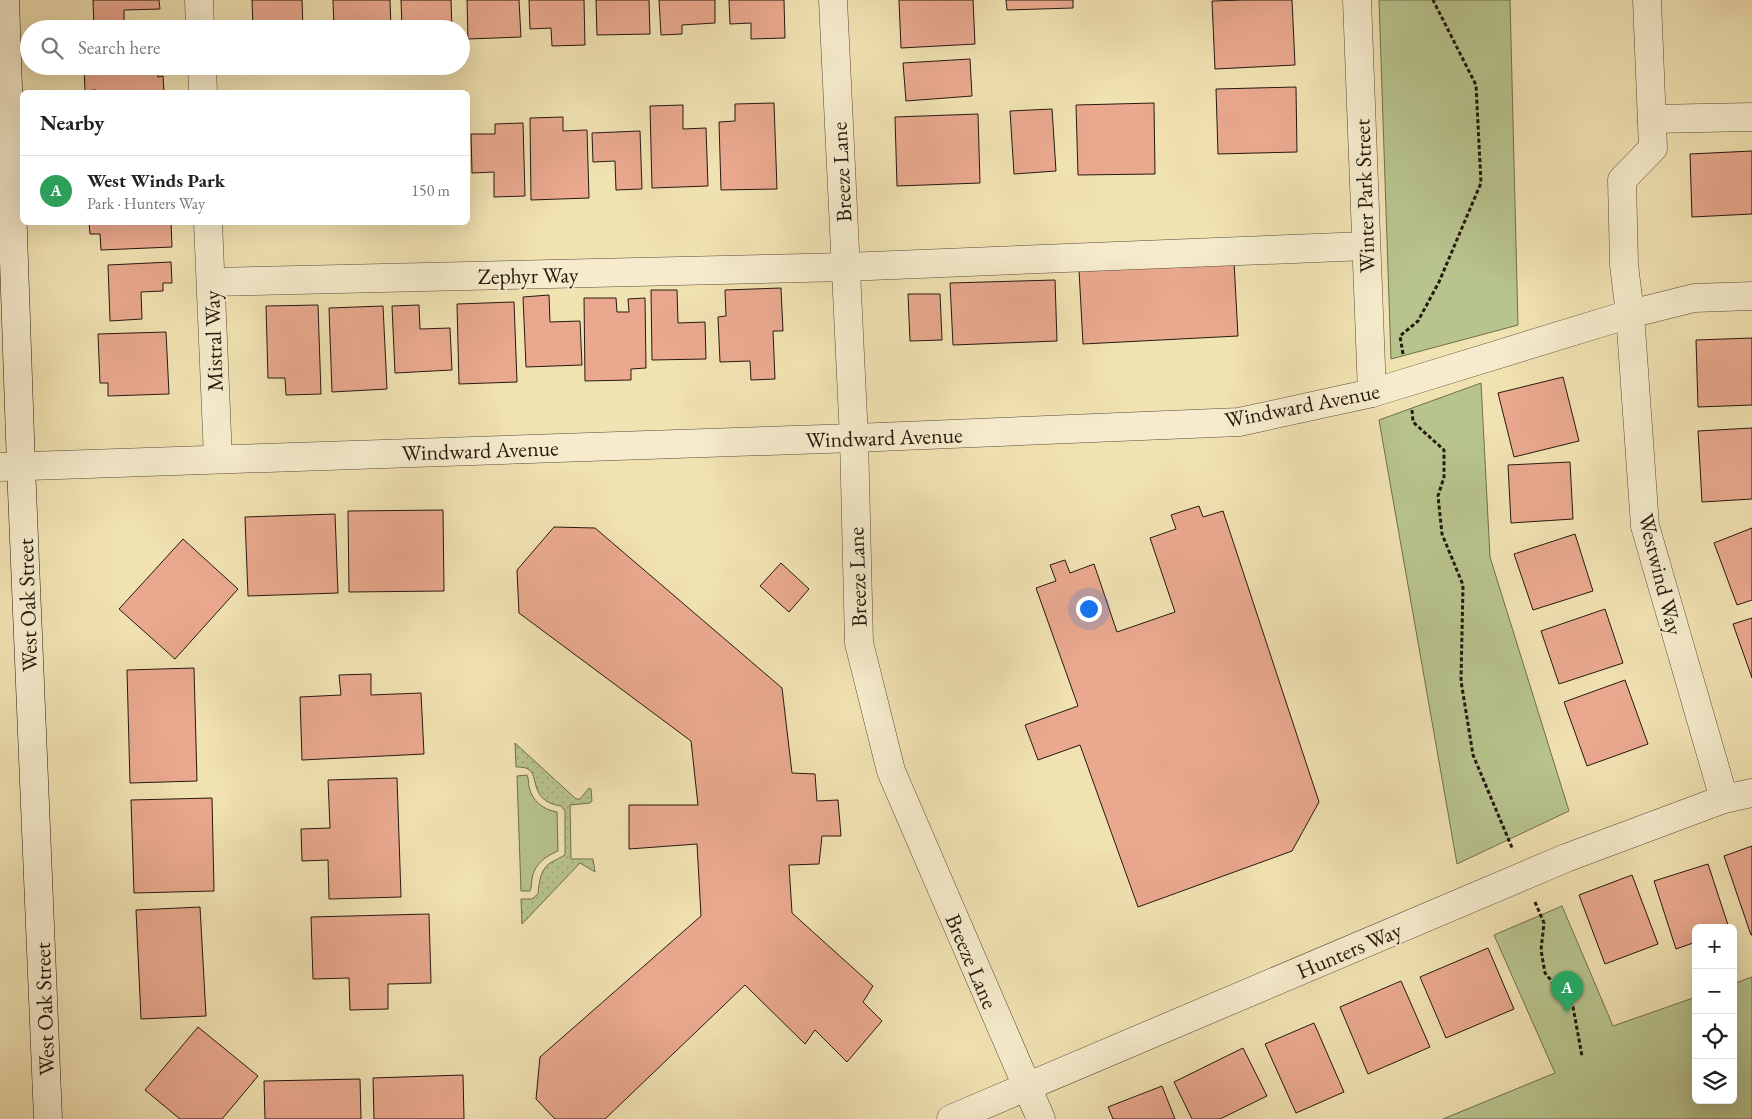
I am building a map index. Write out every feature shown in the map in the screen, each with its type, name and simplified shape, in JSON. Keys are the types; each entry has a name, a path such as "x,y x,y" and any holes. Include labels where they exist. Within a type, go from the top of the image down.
{"street":[{"name":"West Oak Street","path":"5,0 11,466 48,1119"},
{"path":"199,0 200,20"},
{"name":"Breeze Lane","path":"833,0 854,438 859,643 891,771 1041,1119"},
{"name":"Winter Park Street","path":"1357,0 1372,393"},
{"name":"Westwind Way","path":"1647,0 1652,148 1622,180 1624,265 1630,314 1644,526 1724,798"},
{"path":"202,75 203,90"},
{"path":"1652,119 1752,117"},
{"name":"Mistral Way","path":"208,225 218,459"},
{"name":"Zephyr Way","path":"211,282 845,268 1366,246"},
{"name":"Windward Avenue","path":"11,466 854,438 1239,422 1372,393 1630,314 1694,298 1752,296"},
{"name":"Hunters Way","path":"951,1119 1566,858 1724,798 1752,793"}],"path":[{"path":"1433,0 1476,85 1481,183 1439,282 1418,321 1400,336 1414,422 1444,450 1444,477 1438,496 1442,534 1463,585 1461,681 1473,755 1544,923 1541,950 1544,974 1573,1007 1582,1056"}],"green space":[{"path":"1379,0 1510,0 1518,325 1391,359"},
{"path":"1481,383 1490,557 1569,811 1457,864 1379,420"},
{"path":"515,743 576,799 580,799 589,788 591,789 592,801 590,803 570,805 571,859 593,859 595,872 580,863 522,924 521,899 532,899 538,894 544,869 550,863 565,855 565,811 561,806 551,803 539,794 532,772 525,768 516,767"},
{"path":"527,775 529,787 536,801 543,807 557,812 558,851 545,858 535,869 530,891 521,891 517,776"},
{"path":"1562,906 1613,1026 1692,998 1692,1104 1737,1104 1737,983 1752,977 1752,1119 1443,1119 1555,1073 1494,935"}],"building":[{"path":"93,0 159,0 160,9 124,10 124,20 94,20"},
{"path":"252,0 302,0 303,20 253,20"},
{"path":"333,0 390,0 391,20 334,20"},
{"path":"401,0 451,0 452,20 402,20"},
{"path":"467,0 519,0 521,37 470,39 470,20 468,20"},
{"path":"529,0 584,0 585,45 552,46 551,28 530,29"},
{"path":"596,0 649,0 650,34 597,35"},
{"path":"659,0 715,0 715,23 682,25 682,34 661,35"},
{"path":"729,0 784,0 785,38 751,39 751,23 730,24"},
{"path":"899,0 973,0 975,44 901,48"},
{"path":"1006,0 1073,0 1073,8 1007,10"},
{"path":"1292,0 1295,65 1215,69 1212,1"},
{"path":"970,59 972,96 906,101 903,63"},
{"path":"84,75 163,76 164,90 85,90"},
{"path":"1296,87 1297,152 1218,154 1216,89"},
{"path":"774,103 777,189 721,190 719,122 735,121 735,104"},
{"path":"1154,103 1155,174 1078,175 1076,105"},
{"path":"683,105 683,129 706,128 708,186 652,188 650,106"},
{"path":"1052,109 1056,171 1014,174 1010,111"},
{"path":"978,114 980,183 897,186 895,117"},
{"path":"563,117 563,131 587,130 589,198 531,200 530,118"},
{"path":"523,123 525,196 494,197 494,172 472,173 471,134 495,134 495,124"},
{"path":"640,131 642,189 616,190 615,161 593,162 592,133"},
{"path":"1752,151 1752,214 1692,217 1690,154"},
{"path":"89,225 171,225 172,247 101,250 100,234 90,234"},
{"path":"171,262 172,283 163,283 163,291 141,292 142,319 110,321 108,265"},
{"path":"1234,262 1238,336 1083,344 1079,270"},
{"path":"1055,280 1057,341 953,345 950,283"},
{"path":"781,288 783,331 773,331 775,379 751,380 750,361 720,362 718,317 726,316 725,290"},
{"path":"651,290 677,290 678,323 705,322 706,359 652,360"},
{"path":"908,294 940,294 942,340 910,341"},
{"path":"549,295 550,322 580,321 582,365 526,367 523,297"},
{"path":"584,298 616,298 617,312 629,312 628,299 645,298 646,368 631,369 631,380 585,381"},
{"path":"514,302 517,382 459,384 457,304"},
{"path":"318,305 321,394 286,395 285,378 268,378 266,306"},
{"path":"419,305 420,329 450,328 452,370 395,373 392,306"},
{"path":"383,306 387,389 332,392 329,308"},
{"path":"166,332 169,394 108,396 108,383 100,383 98,334"},
{"path":"1752,338 1752,405 1698,407 1696,340"},
{"path":"1563,377 1579,441 1514,457 1498,393"},
{"path":"1752,428 1752,499 1702,502 1698,431"},
{"path":"1570,462 1573,519 1511,523 1508,465"},
{"path":"1199,506 1203,517 1223,511 1319,802 1292,851 1138,907 1080,745 1038,760 1025,725 1078,706 1036,588 1056,581 1050,565 1065,560 1070,573 1094,564 1117,632 1175,612 1150,538 1176,529 1171,515"},
{"path":"443,510 444,591 349,592 348,511"},
{"path":"335,514 338,593 248,596 245,517"},
{"path":"554,527 595,528 782,688 792,773 815,774 817,801 838,800 841,836 822,836 819,864 789,865 792,913 873,986 863,1002 882,1021 847,1062 815,1030 805,1044 745,985 605,1119 555,1119 536,1099 540,1057 701,916 697,844 629,849 629,805 698,805 691,741 519,613 517,570"},
{"path":"1752,528 1752,600 1737,605 1714,543"},
{"path":"1575,534 1593,591 1533,610 1514,554"},
{"path":"183,539 238,589 175,659 119,609"},
{"path":"781,563 809,589 789,612 760,586"},
{"path":"1605,609 1623,663 1559,684 1541,631"},
{"path":"1752,618 1752,678 1733,624"},
{"path":"194,668 197,781 130,783 127,670"},
{"path":"371,674 371,695 421,693 424,754 302,760 300,697 341,695 339,675"},
{"path":"1625,680 1648,744 1587,766 1564,702"},
{"path":"397,778 401,897 329,899 328,860 302,861 301,829 330,828 328,780"},
{"path":"212,798 214,891 134,893 131,800"},
{"path":"1752,846 1752,935 1751,935 1724,856"},
{"path":"1708,864 1728,924 1692,924 1692,943 1676,949 1654,881"},
{"path":"1632,875 1658,944 1605,964 1579,895"},
{"path":"200,907 206,1016 141,1019 136,910"},
{"path":"429,914 431,983 388,984 388,1009 350,1010 349,978 313,979 311,917"},
{"path":"1488,948 1514,1009 1446,1038 1420,977"},
{"path":"1401,981 1430,1047 1368,1074 1340,1007"},
{"path":"1314,1023 1344,1092 1296,1113 1265,1044"},
{"path":"198,1027 258,1076 222,1119 180,1119 145,1090"},
{"path":"1243,1048 1267,1096 1220,1119 1192,1119 1174,1082"},
{"path":"463,1075 464,1119 374,1119 373,1078"},
{"path":"360,1079 361,1119 265,1119 264,1081"},
{"path":"1162,1086 1175,1119 1113,1119 1108,1107"}],"place":[{"name":"West Winds Park","path":"1567,1012"}]}
